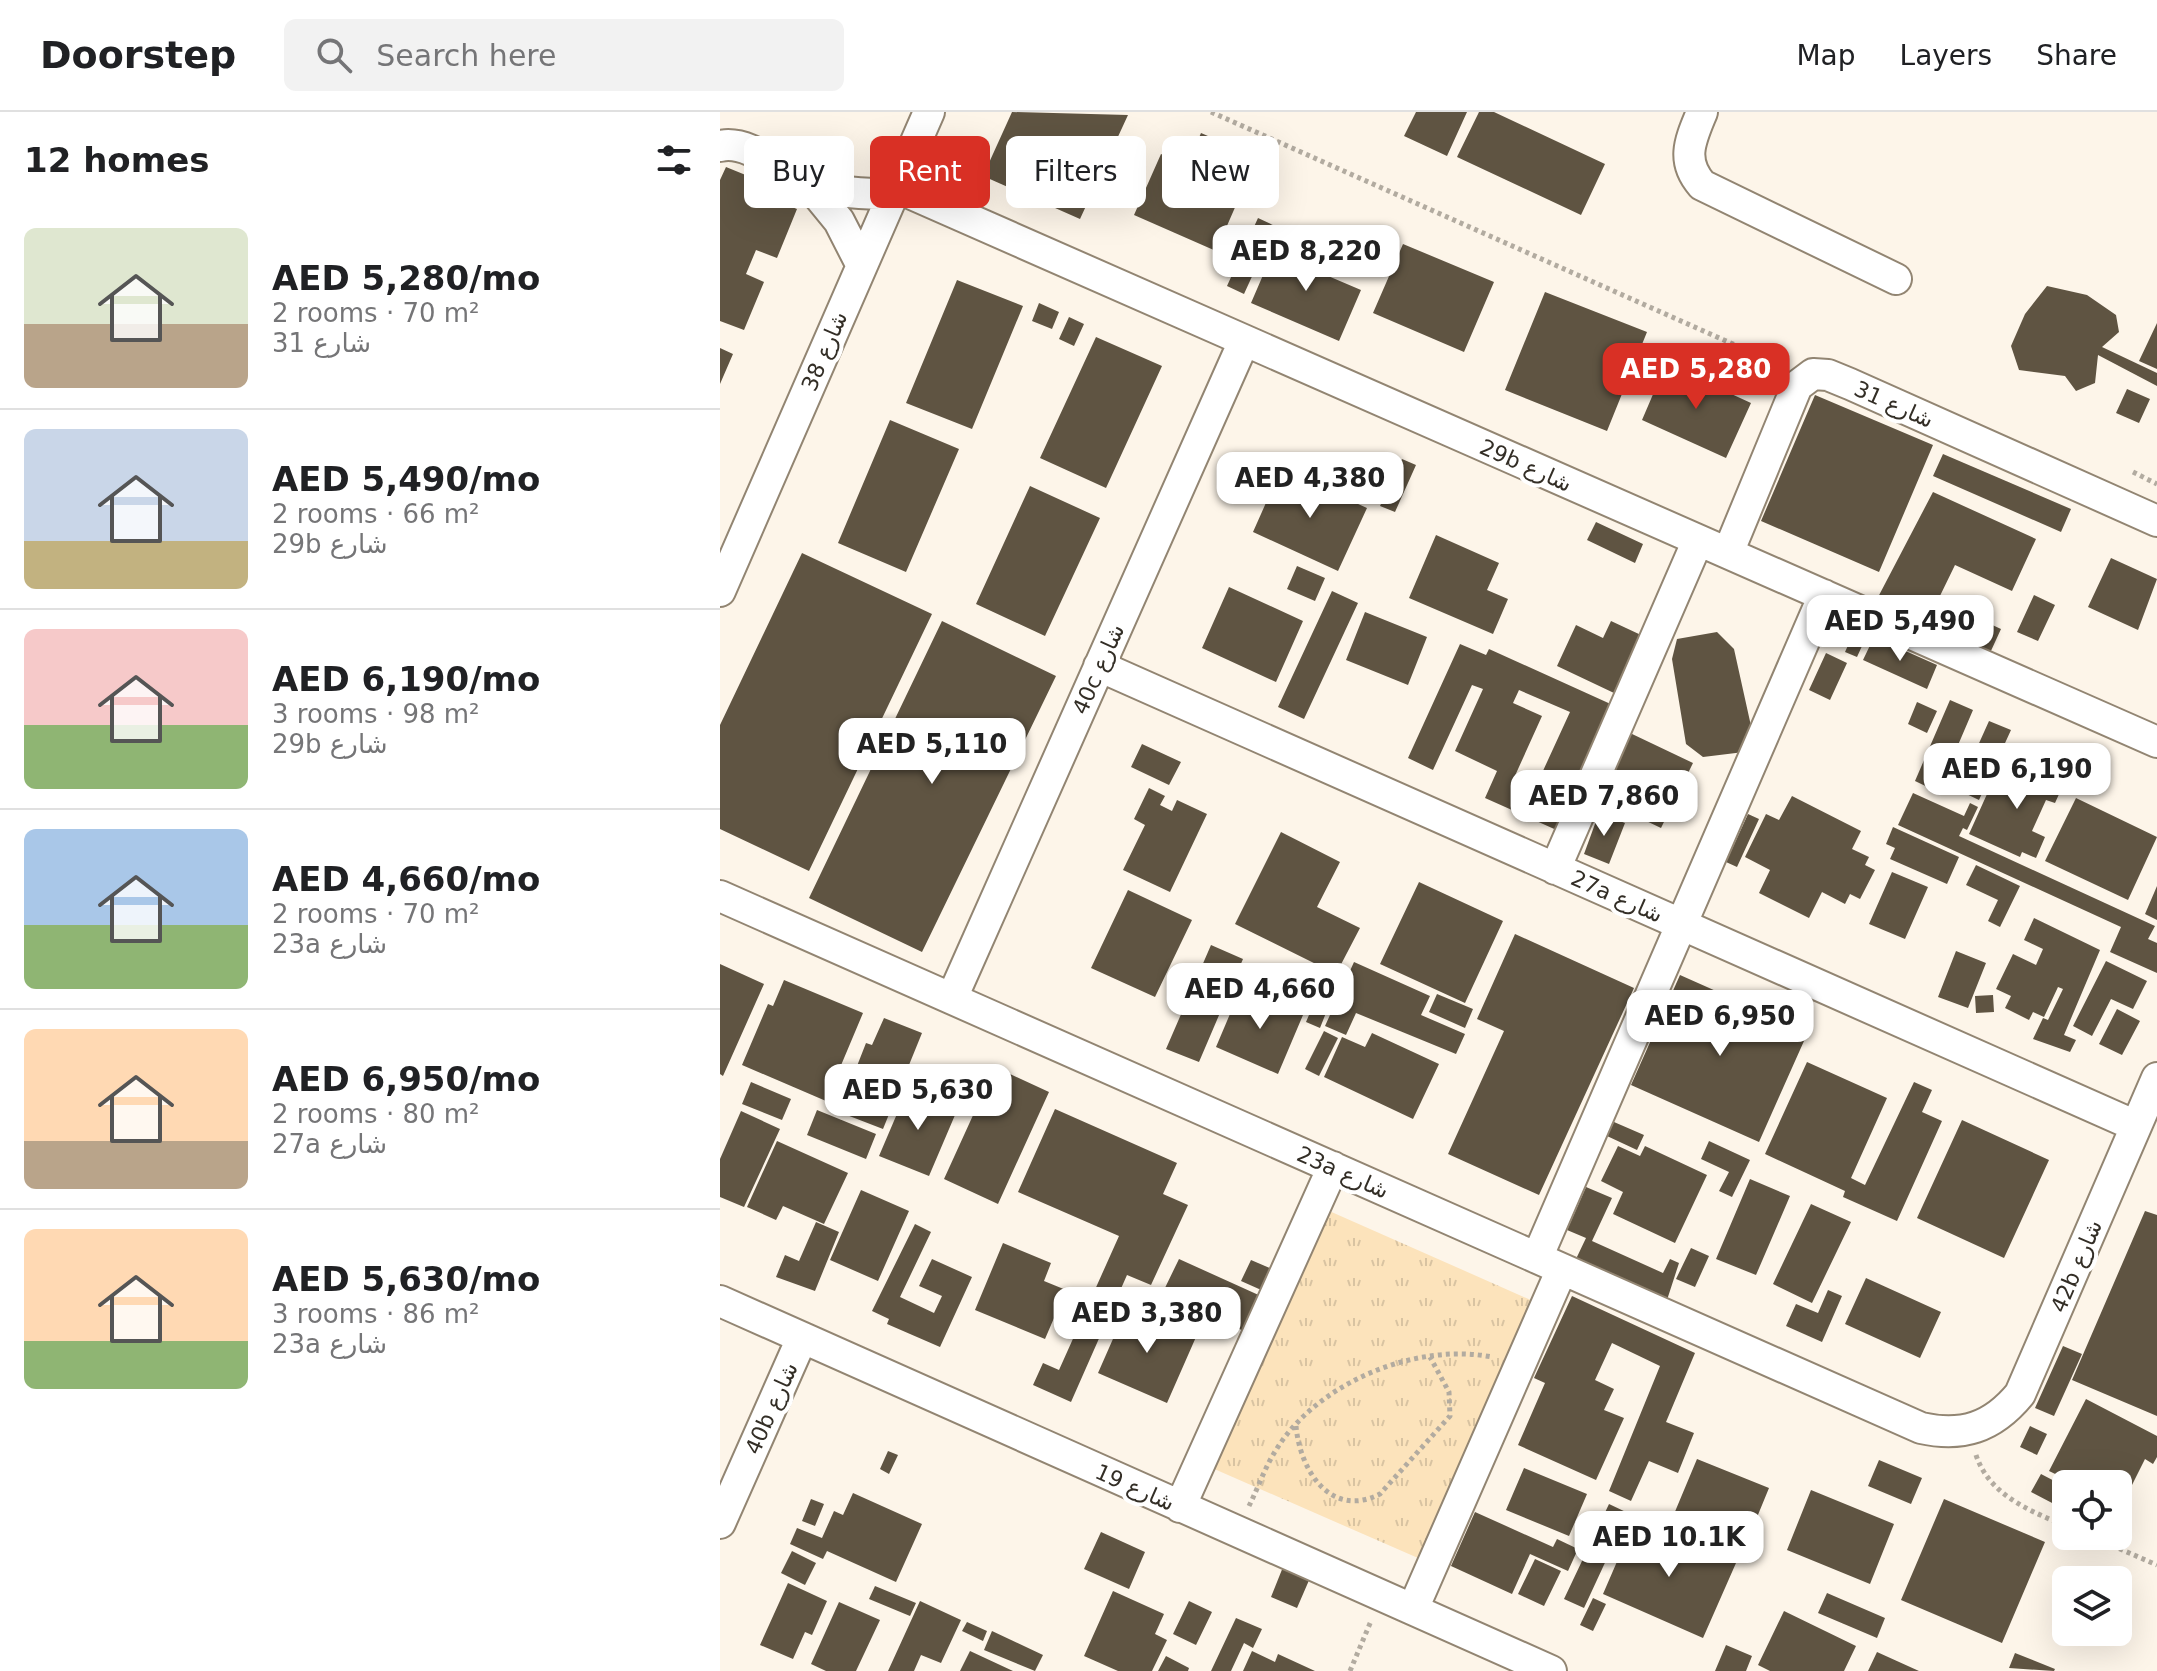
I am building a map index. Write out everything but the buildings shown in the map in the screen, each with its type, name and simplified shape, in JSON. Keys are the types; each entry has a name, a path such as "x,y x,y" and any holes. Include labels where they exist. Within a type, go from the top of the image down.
{"street":[{"name":"شارع 38","path":"918,136 929,112"},
{"path":"1702,112 1687,153 1691,170 1702,185 1896,279"},
{"path":"720,146 736,145 744,149"},
{"path":"828,208 839,221 861,264"},
{"name":"شارع 38","path":"720,591 886,208"},
{"name":"29b شارع","path":"934,208 2157,742"},
{"name":"40c شارع","path":"952,998 1244,341"},
{"name":"شارع 31","path":"1805,377 1820,373 1850,384 2157,521"},
{"path":"1728,553 1797,386 1805,377"},
{"path":"1555,869 1698,540"},
{"path":"1413,1609 1520,1365 1550,1263 1681,925 1824,595"},
{"name":"27a شارع","path":"1099,666 2136,1126"},
{"name":"23a شارع","path":"720,896 1921,1428 1969,1432"},
{"name":"42b شارع","path":"1969,1432 1997,1418 2024,1387 2157,1078"},
{"path":"1180,1507 1333,1167"},
{"name":"شارع 19","path":"720,1301 1551,1671"},
{"name":"40b شارع","path":"720,1523 802,1338"}],"path":[{"path":"1211,112 1805,377"},
{"path":"2133,472 2157,484"},
{"path":"1236,1532 1276,1449 1296,1425 1344,1386 1394,1365 1430,1357 1479,1354 1520,1365"},
{"path":"1296,1425 1300,1454 1322,1488 1346,1501 1369,1499 1380,1494 1450,1416 1449,1392 1430,1357"},
{"path":"1969,1432 1982,1473 2018,1505 2052,1520"},
{"path":"2122,1550 2157,1565"},
{"path":"1350,1671 1382,1597"}],"green space":[{"path":"1327,1210 1533,1301 1418,1558 1212,1468"}]}
